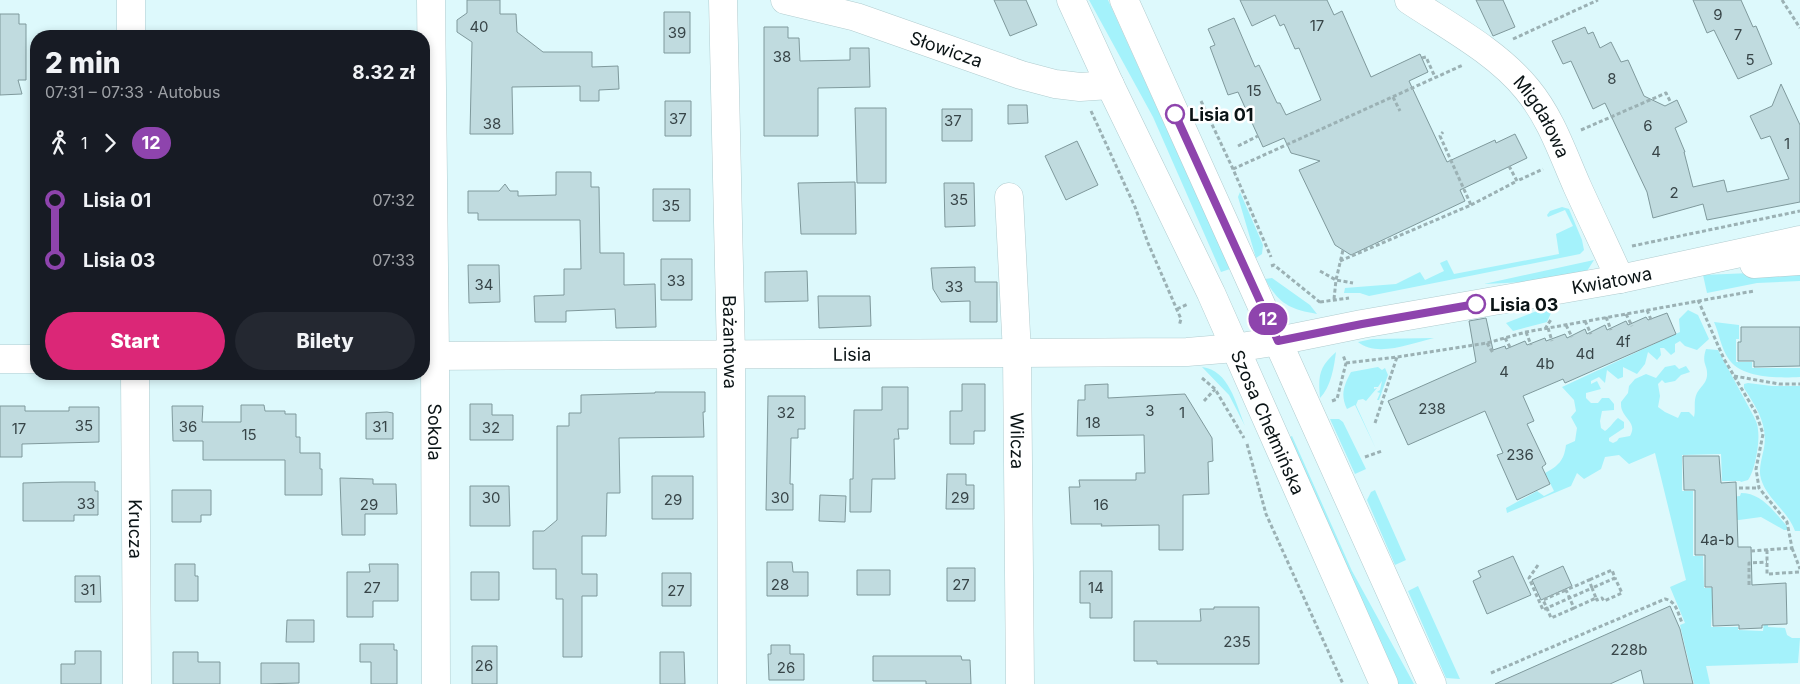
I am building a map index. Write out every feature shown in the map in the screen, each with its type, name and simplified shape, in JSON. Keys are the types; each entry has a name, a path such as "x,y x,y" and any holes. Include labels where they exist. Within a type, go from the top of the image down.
{"street":[{"path":"131,0 131,30"},
{"name":"Sokola","path":"431,0 430,356 436,684"},
{"name":"Bażantowa","path":"724,0 731,355 732,684"},
{"name":"Słowicza","path":"785,0 856,18 1021,75 1055,84 1080,87 1110,85"},
{"name":"Szosa Chełmińska","path":"1071,0 1110,85 1199,267 1384,684"},
{"path":"1124,0 1432,684"},
{"name":"Migdałowa","path":"1409,0 1487,52 1526,87 1546,115 1620,279"},
{"name":"Wilcza","path":"1009,197 1017,352 1020,684"},
{"name":"Kwiatowa","path":"1278,341 1362,324 1620,279 1800,240"},
{"name":"Kwiatowa","path":"1680,267 1800,261"},
{"name":"Lisia","path":"430,356 1187,352 1235,348 1278,341"},
{"path":"0,359 30,358"},
{"name":"Krucza","path":"135,380 137,684"}],"path":[{"path":"1233,169 1473,60 1498,46 1598,0"},
{"path":"1782,0 1800,28"},
{"path":"1422,58 1426,57 1435,77"},
{"path":"1080,87 1136,207 1148,244 1181,319 1178,328 1192,368 1215,389 1246,440 1266,514 1343,684"},
{"path":"1580,130 1666,93 1671,103"},
{"path":"1199,97 1233,169 1274,265"},
{"path":"1393,97 1400,111"},
{"path":"1444,132 1440,136 1471,205"},
{"path":"1238,146 1258,136"},
{"path":"1510,166 1517,181"},
{"path":"1340,261 1471,205 1543,168"},
{"path":"1607,251 1800,210"},
{"path":"1334,299 1343,250"},
{"path":"1320,271 1336,280 1353,283"},
{"path":"1346,363 1397,358 1487,343 1526,332 1762,290"},
{"path":"1320,302 1355,297"},
{"path":"1698,300 1716,344 1756,413 1764,434 1756,469 1759,488 1787,522 1792,548 1800,570 1768,574 1767,550"},
{"path":"1647,310 1652,322"},
{"path":"1626,314 1632,326"},
{"path":"1606,317 1611,330"},
{"path":"1585,321 1591,334"},
{"path":"1566,325 1572,337"},
{"path":"1548,328 1552,341"},
{"path":"1526,332 1531,345"},
{"path":"1506,338 1511,349"},
{"path":"1487,343 1492,352"},
{"path":"1375,423 1397,358"},
{"path":"1734,376 1779,384 1800,384"},
{"path":"1204,401 1215,389"},
{"path":"1365,458 1382,451"},
{"path":"1739,488 1759,488"},
{"path":"1751,551 1792,548"},
{"path":"1749,585 1749,563 1767,562"},
{"path":"1538,565 1529,578 1543,610 1615,578"},
{"path":"1612,570 1622,593 1604,601 1602,598 1597,600 1596,598 1551,618 1543,600 1566,590 1612,570"},
{"path":"1589,580 1596,598"},
{"path":"1566,590 1574,608"},
{"path":"1491,673 1665,599 1674,604 1682,623"}],"shaded area":[{"path":"1089,0 1108,0 1230,269 1221,272 1153,117"},
{"path":"1240,192 1263,245 1262,254 1256,258 1238,197"},
{"path":"1562,207 1569,209 1582,240 1584,250 1580,254 1369,296 1360,293 1344,293 1345,288 1396,284 1420,272 1425,280 1444,271 1440,263 1447,260 1454,274 1559,254 1556,234 1573,226 1565,210 1548,217 1547,215 1550,211"},
{"path":"1594,260 1587,271 1551,281 1484,284"},
{"path":"1800,271 1800,281 1757,283 1707,293 1703,275"},
{"path":"1272,278 1310,305 1317,314 1299,310 1280,300 1265,279"},
{"path":"1555,304 1547,322 1513,331 1506,323"},
{"path":"1688,310 1698,315 1709,339 1697,350 1685,346 1680,341 1675,344 1675,352 1671,355 1664,348 1660,348 1661,355 1657,360 1648,352 1645,364 1637,374 1623,367 1623,377 1618,379 1607,370 1605,383 1599,377 1591,381 1591,384 1597,381 1601,389 1586,393 1586,398 1591,403 1598,403 1602,398 1609,398 1614,404 1614,410 1602,411 1600,421 1601,428 1605,431 1618,418 1624,422 1624,428 1609,438 1609,441 1613,443 1619,438 1630,436 1632,432 1632,425 1622,410 1621,402 1635,379 1646,374 1656,378 1665,367 1675,365 1679,369 1686,366 1690,372 1681,375 1675,381 1665,383 1662,380 1658,384 1660,396 1658,407 1678,418 1681,412 1689,412 1694,417 1696,396 1707,376 1704,361 1706,349 1718,350 1758,426 1758,448 1753,470 1748,480 1741,482 1722,481 1721,454 1682,455 1682,491 1693,491 1693,556 1703,556 1704,588 1713,588 1711,627 1738,627 1738,630 1763,631 1764,622 1768,622 1768,627 1785,628 1787,635 1792,638 1800,638 1798,663 1706,666 1710,684 1694,684 1680,625 1685,623 1670,587 1686,580 1655,453 1629,464 1619,455 1605,457 1601,469 1584,479 1577,473 1571,486 1507,513 1506,508 1537,491 1544,496 1554,491 1545,473 1560,462 1566,445 1575,441 1577,428 1571,417 1576,411 1574,400 1562,387 1680,332 1679,319"},
{"path":"1714,322 1739,325 1739,339 1736,339 1736,362 1752,362 1752,368 1800,368 1800,377 1761,376 1751,374 1734,365 1726,354"},
{"path":"1434,338 1385,349 1366,347 1358,342 1372,339"},
{"path":"1336,352 1329,383 1320,398 1319,384 1321,372 1326,362"},
{"path":"1202,367 1211,369 1225,381 1235,398 1245,426 1229,395"},
{"path":"1378,367 1382,370 1385,368 1388,375 1379,400 1377,400 1380,393 1377,392 1380,390 1382,381 1378,387 1374,387 1374,389 1377,388 1366,401 1363,399 1358,400 1356,405 1376,449 1355,405 1347,409 1343,395 1351,372"},
{"path":"1744,384 1772,386 1800,386 1800,531 1795,531 1788,517 1768,493 1761,479 1760,468 1765,439 1763,423 1744,388"},
{"path":"1330,419 1339,419 1343,422 1366,469 1355,474"},
{"path":"1292,436 1352,571 1414,684 1397,684 1286,439"},
{"path":"1375,490 1406,560 1395,565 1367,500 1371,492"},
{"path":"1741,493 1755,496 1767,504 1787,526 1787,530 1761,517 1739,520 1729,519 1730,497 1740,496"},
{"path":"1418,586 1460,679 1446,678 1408,591"}],"building":[{"path":"467,0 500,0 500,14 516,14 517,32 543,52 592,52 592,67 618,66 619,89 599,90 599,101 580,101 580,86 512,87 513,134 470,134 472,42 457,32 457,20 467,13"},
{"path":"994,0 1026,0 1037,25 1010,36"},
{"path":"1240,0 1327,0 1334,15 1342,11 1371,77 1420,54 1428,72 1409,81 1447,162 1495,140 1496,143 1515,134 1527,158 1460,190 1465,201 1351,255 1335,245 1299,170 1320,161 1291,153 1284,138 1263,147 1238,92 1228,95 1210,47 1215,45 1208,29 1234,18 1255,67 1259,65 1277,103 1280,103 1286,115 1321,100 1299,48 1295,49 1284,24 1280,26 1275,15 1252,26"},
{"path":"1476,0 1503,0 1515,27 1493,36"},
{"path":"1693,0 1741,0 1753,27 1756,26 1772,64 1738,79 1714,30 1707,33"},
{"path":"664,12 690,12 690,53 664,53"},
{"path":"0,14 19,14 19,24 26,24 26,80 18,80 22,94 0,95"},
{"path":"764,27 788,27 788,38 799,38 800,61 850,60 850,48 869,48 870,87 818,88 818,136 764,136"},
{"path":"1585,27 1588,34 1593,32 1600,48 1611,42 1621,62 1628,60 1644,96 1665,106 1677,100 1687,122 1675,128 1685,152 1693,187 1724,180 1727,192 1789,179 1770,136 1761,139 1750,116 1772,106 1781,84 1800,125 1800,202 1707,220 1703,204 1653,218 1647,192 1605,103 1593,109 1571,61 1563,64 1552,41"},
{"path":"665,101 691,101 691,136 665,136"},
{"path":"1008,105 1027,105 1028,123 1008,124"},
{"path":"855,108 886,108 886,183 857,183"},
{"path":"942,109 972,109 972,141 942,141"},
{"path":"1077,141 1098,185 1066,200 1045,156"},
{"path":"556,172 591,172 591,187 599,187 600,253 624,253 624,285 655,284 656,327 616,328 615,309 566,311 566,322 535,322 534,296 564,295 564,269 581,269 580,220 478,220 478,213 468,213 468,191 499,191 505,184 510,191 518,191 518,196 556,195"},
{"path":"855,182 856,234 801,234 798,183"},
{"path":"944,183 974,183 975,226 945,227"},
{"path":"653,189 690,189 690,221 653,221"},
{"path":"661,259 692,259 692,300 661,300"},
{"path":"468,265 499,265 500,302 469,303"},
{"path":"975,267 975,282 997,282 997,322 970,322 970,301 941,302 933,289 931,268"},
{"path":"807,271 808,301 765,302 765,272"},
{"path":"818,296 870,296 871,326 819,328"},
{"path":"1667,313 1676,334 1565,383 1563,379 1523,396 1534,421 1527,424 1546,464 1542,467 1550,484 1517,500 1497,455 1503,453 1485,411 1408,445 1388,401 1476,362 1469,321 1486,318 1493,350 1505,346 1506,349 1525,341 1527,345 1545,338 1546,341 1565,334 1567,338 1585,329 1587,334 1605,325 1607,330 1626,321 1628,325 1646,317 1648,320"},
{"path":"1741,327 1800,327 1800,366 1754,367 1754,361 1738,361 1738,342 1741,342"},
{"path":"962,384 985,384 985,431 974,431 974,444 950,444 950,411 962,411"},
{"path":"1108,384 1108,398 1185,394 1212,438 1213,461 1208,462 1209,494 1183,495 1183,550 1159,550 1159,525 1101,526 1102,524 1071,524 1069,487 1080,487 1079,480 1136,480 1136,473 1145,473 1144,435 1077,436 1078,400 1085,400 1085,385"},
{"path":"882,387 908,387 908,429 898,429 899,439 894,439 895,479 872,479 871,512 850,512 850,479 853,479 854,410 882,410"},
{"path":"705,392 705,412 703,412 704,437 619,438 620,493 607,493 606,536 582,536 582,574 597,574 597,596 582,596 582,657 563,657 563,599 556,599 556,569 533,569 533,531 544,531 557,520 557,426 569,426 569,413 581,413 581,395"},
{"path":"768,396 805,396 805,429 798,429 798,438 791,438 790,484 793,484 793,510 766,510"},
{"path":"470,404 492,404 492,415 513,415 513,440 470,440"},
{"path":"241,405 264,405 265,411 285,411 285,414 296,414 296,437 300,437 300,453 320,453 322,495 285,495 285,460 203,460 203,441 173,441 172,406 203,406 202,422 241,422"},
{"path":"0,406 25,406 25,411 69,411 69,407 99,407 99,442 22,444 22,457 0,457"},
{"path":"366,413 393,413 393,439 366,439"},
{"path":"1683,456 1719,456 1721,483 1736,482 1738,547 1751,547 1752,585 1786,583 1787,624 1762,625 1762,628 1739,629 1739,625 1713,626 1712,587 1705,587 1705,555 1695,555 1695,490 1684,490"},
{"path":"947,474 966,474 966,485 974,485 974,509 946,509"},
{"path":"652,476 693,476 693,519 652,519"},
{"path":"340,478 373,479 373,484 396,484 397,514 365,514 365,535 342,535"},
{"path":"95,482 95,491 98,491 98,515 74,515 74,521 23,521 23,483"},
{"path":"470,486 509,486 510,526 470,526"},
{"path":"172,490 211,490 211,515 201,515 201,522 172,522"},
{"path":"820,495 846,496 845,522 819,521"},
{"path":"1513,556 1531,595 1487,614 1473,581 1481,577 1478,571"},
{"path":"767,562 792,562 793,572 808,572 808,596 767,596"},
{"path":"175,564 195,564 195,576 198,576 198,601 175,601"},
{"path":"369,564 398,564 398,601 373,601 373,617 347,617 347,572 370,572"},
{"path":"1563,566 1572,586 1541,600 1532,580"},
{"path":"947,568 975,568 975,601 947,601"},
{"path":"857,570 890,570 890,595 857,595"},
{"path":"1080,571 1112,571 1112,618 1090,618 1090,603 1080,603"},
{"path":"471,572 499,572 499,600 471,600"},
{"path":"662,573 691,573 691,606 662,606"},
{"path":"75,576 100,576 101,602 75,602"},
{"path":"1670,606 1680,629 1693,684 1644,684 1641,670 1610,684 1495,684"},
{"path":"1214,607 1259,607 1259,664 1157,664 1157,661 1134,661 1134,621 1201,621 1200,609 1214,609"},
{"path":"287,620 314,620 314,642 286,642"},
{"path":"360,644 394,644 394,650 397,650 397,684 371,684 371,662 360,662"},
{"path":"771,645 790,645 790,654 804,654 804,680 769,680 768,654 771,654"},
{"path":"472,646 497,646 497,684 472,684"},
{"path":"75,651 101,651 101,684 61,684 61,664 75,664"},
{"path":"173,652 198,652 198,662 220,662 220,684 173,684"},
{"path":"660,652 684,652 685,684 660,684"},
{"path":"873,656 961,656 962,660 970,660 971,684 926,684 926,681 873,681"},
{"path":"261,663 299,663 299,683 261,684"}],"bus line":[{"name":"12","path":"1175,114 1278,341 1476,304"}],"place":[{"name":"Lisia 01","path":"1175,114"},
{"name":"Lisia 03","path":"1476,304"}]}
